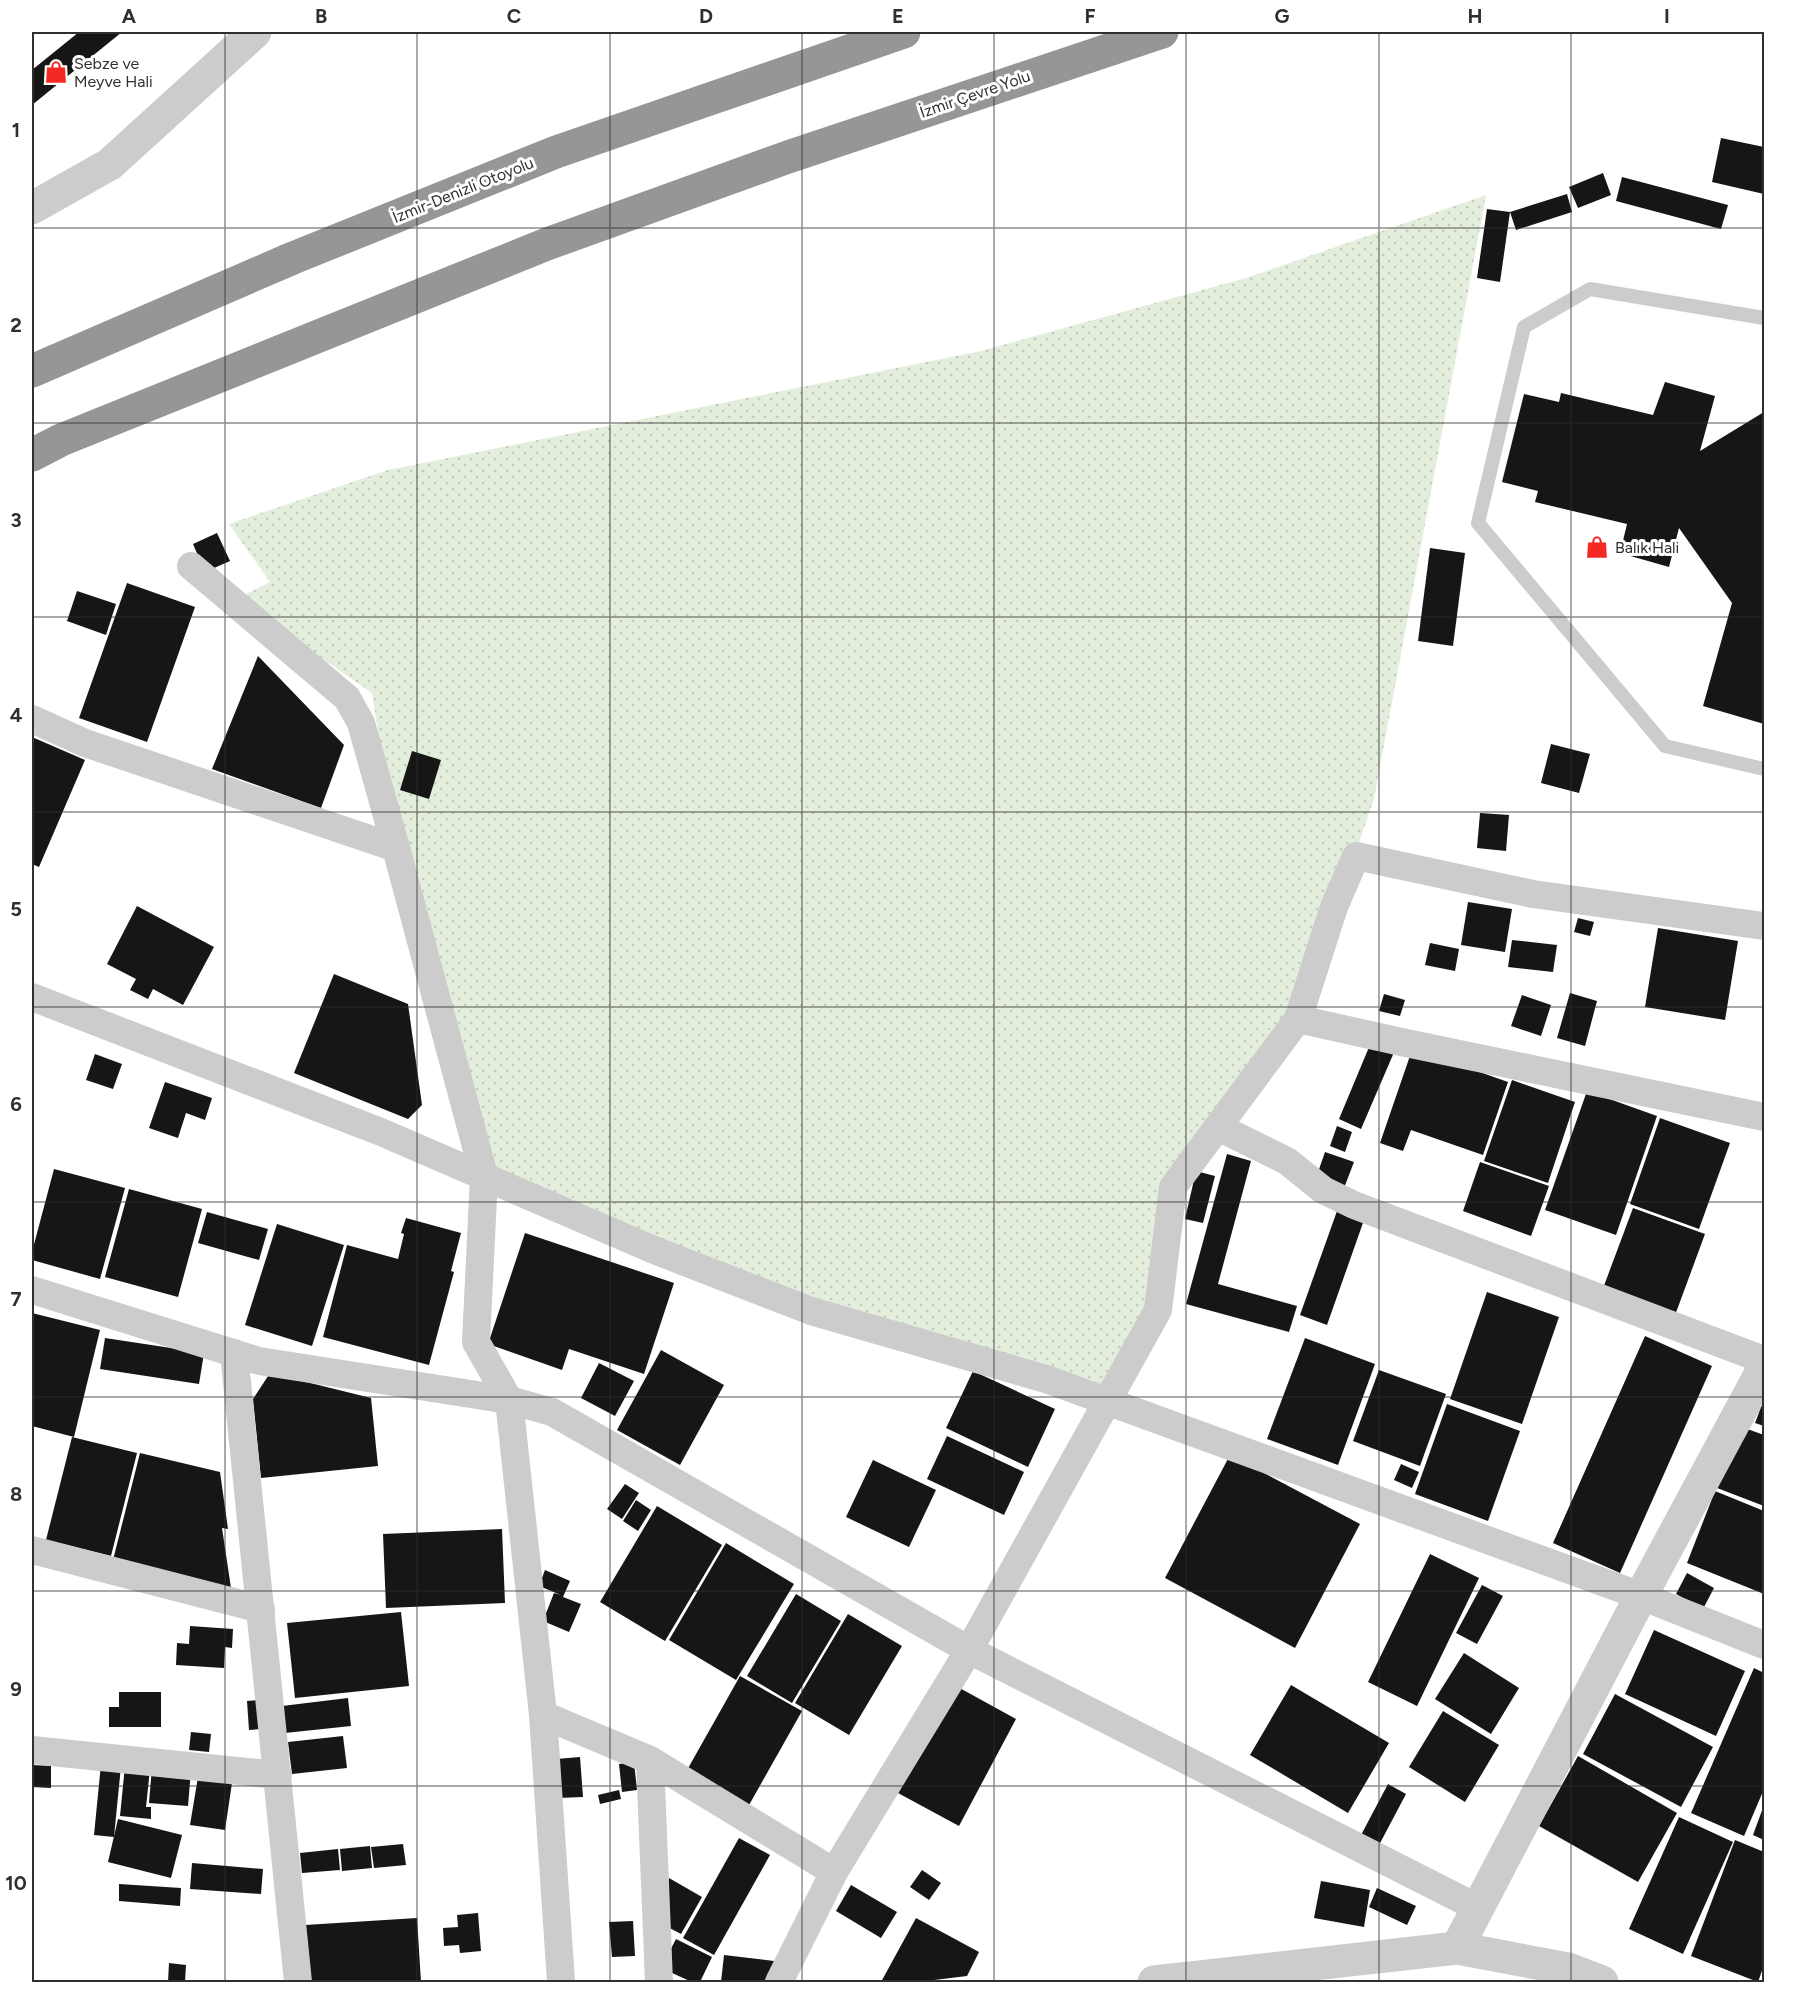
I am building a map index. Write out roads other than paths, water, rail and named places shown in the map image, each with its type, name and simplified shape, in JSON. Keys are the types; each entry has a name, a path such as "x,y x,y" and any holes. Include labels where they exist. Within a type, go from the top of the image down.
{"highway":[{"name":"İzmir-Denizli Otoyolu","path":"32,371 293,258 556,152 904,32"},
{"name":"İzmir Çevre Yolu","path":"32,455 61,440 547,244 788,157 1162,32"}],"street":[{"path":"32,208 110,164 255,32"},
{"path":"191,566 347,698 361,723 484,1176 476,1342 509,1400 543,1715 561,1983"},
{"path":"32,719 85,743 396,848"},
{"path":"779,1983 834,1872 969,1650 1158,1310 1173,1187 1298,1019 1334,907 1356,856 1533,894 1764,926"},
{"path":"32,997 381,1132 654,1250 810,1311 1046,1379 1641,1596 1764,1645"},
{"path":"1298,1019 1764,1117"},
{"path":"1218,1127 1287,1161 1323,1190 1354,1205 1764,1360"},
{"path":"32,1290 259,1361 509,1400 552,1412 969,1650 1478,1908"},
{"path":"234,1353 298,1983"},
{"path":"1457,1948 1764,1367"},
{"path":"32,1550 261,1609"},
{"path":"543,1715 650,1760 834,1872"},
{"path":"32,1750 278,1775"},
{"path":"650,1760 659,1983"},
{"path":"1154,1983 1214,1979 1457,1948 1568,1969 1602,1983"}],"lane":[{"path":"1764,318 1590,289 1524,327 1478,523 1665,746 1764,769"}],"place":[{"name":"Sebze ve Meyve Hali","path":"56,72"},
{"name":"Balık Hali","path":"1597,547"}]}
